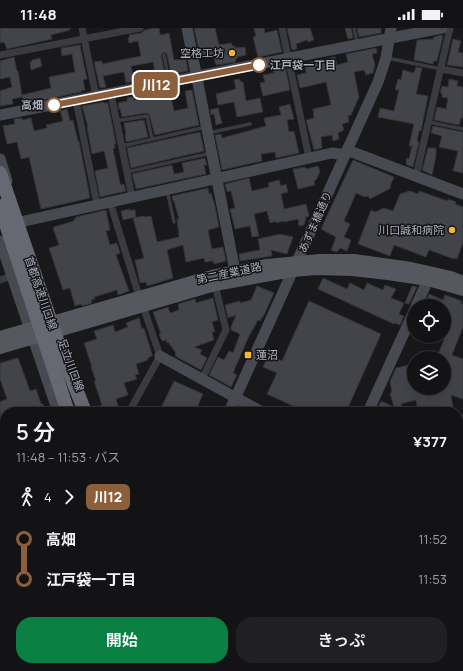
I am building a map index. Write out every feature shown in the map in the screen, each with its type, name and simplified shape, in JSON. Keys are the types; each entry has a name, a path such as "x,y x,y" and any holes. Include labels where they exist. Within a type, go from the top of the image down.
{"highway":[{"name":"首都高速川口線","path":"0,173 58,343 84,407"},
{"path":"0,190 15,246"},
{"path":"0,206 44,329 76,407"},
{"name":"首都高速川口線","path":"0,235 60,407"},
{"path":"44,329 67,407"}],"main road":[{"name":"第二産業道路","path":"141,301 320,260 361,261 411,268 451,277 463,282"},
{"name":"第二産業道路","path":"0,337 44,329 141,301 235,271 295,266 316,269 352,270 428,280 463,290"},
{"name":"第二産業道路","path":"0,348 44,329"}],"street":[{"path":"82,28 96,96"},
{"path":"0,55 140,28"},
{"path":"187,28 235,271"},
{"path":"282,28 309,158"},
{"path":"0,115 288,59 358,44 390,33 442,28"},
{"path":"416,176 450,28"},
{"name":"あずま橋通り","path":"231,407 378,82 386,58 390,33"},
{"path":"441,69 463,73"},
{"path":"111,94 132,197"},
{"path":"76,100 97,205"},
{"path":"20,222 309,158 346,152 463,194"},
{"name":"足立川口線","path":"0,159 20,222 44,329 57,407"},
{"path":"110,202 160,356 252,407"},
{"name":"足立川口線","path":"0,241 12,276 44,329 83,407"},
{"path":"0,280 12,276"},
{"path":"419,299 428,280"},
{"path":"202,379 226,330 215,285"},
{"path":"370,407 407,326"},
{"path":"132,407 160,356"}],"lane":[{"path":"354,28 358,44"},
{"path":"164,55 169,82"},
{"path":"386,58 441,69"},
{"path":"116,121 147,116 152,139"},
{"path":"429,122 463,129"},
{"path":"121,146 152,139 250,124"},
{"path":"127,172 212,153"},
{"path":"167,190 174,222"}],"building":[{"path":"0,28 70,28 70,30 51,35 52,39 7,49 4,42 0,43"},
{"path":"159,28 160,34 162,35 169,33 174,60 186,59 188,71 171,74 167,54 164,52 161,55 165,75 156,77 153,62 131,66 134,81 126,83 124,72 103,76 106,87 100,88 94,62 102,61 102,64 141,56 138,41 129,43 129,35 141,33 145,30"},
{"path":"194,28 215,28 219,45 231,43 232,46 235,46 235,48 245,47 246,55 237,57 238,58 235,59 236,62 216,65 213,55 200,56"},
{"path":"254,28 264,28 265,33 277,30 282,52 258,57 253,37 256,36"},
{"path":"287,28 310,28 314,40 308,42 307,40 296,44 297,49 292,50"},
{"path":"345,28 351,28 353,38 348,39"},
{"path":"357,28 381,28 381,33 359,37"},
{"path":"441,35 443,36 437,61 434,61 433,64 414,60 417,40 433,39 434,37"},
{"path":"453,39 461,41 458,52 463,53 463,67 447,65"},
{"path":"80,45 87,79 83,80 85,90 42,100 42,98 25,103 22,97 12,99 13,104 0,106 0,91 12,87 10,77 0,79 0,61 14,57 22,95 51,88 49,77 75,72 72,54 62,56 61,48"},
{"path":"376,48 377,53 372,54 375,65 373,73 366,75 364,70 354,72 359,97 351,115 348,116 349,122 342,124 344,130 338,133 339,139 333,141 332,135 321,137 322,148 314,150 306,120 314,118 313,109 331,105 326,82 300,88 297,75 306,73 306,63 335,57 337,65 348,62 346,54"},
{"path":"40,58 42,66 31,70 30,62"},
{"path":"285,66 290,90 263,96 260,83 265,82 263,75 274,73 273,68"},
{"path":"416,67 422,68 416,94 428,96 421,131 419,131 417,141 419,142 413,167 407,165 406,163 407,158 409,159 412,146 409,146 414,124 378,117 380,108 394,111 399,90 395,90 398,79 401,80 403,70 414,73"},
{"path":"239,79 243,82 246,101 260,98 263,112 237,117 234,102 218,105 216,94 236,89 234,80"},
{"path":"449,79 458,81 457,86 463,87 463,118 461,118 459,125 434,120 437,107 446,109 448,98 442,97 442,93 440,93 442,86 448,87"},
{"path":"192,90 199,125 155,135 149,114 146,113 122,117 119,109 118,103 127,101 127,98 133,97 134,100 145,97 144,95 164,92 170,93 174,111 188,108 185,91"},
{"path":"104,102 108,103 116,144 114,144 115,148 113,149 120,183 121,185 124,184 126,191 100,197 95,171 108,168 104,151 92,154 88,127 82,106"},
{"path":"290,104 294,119 287,120 289,132 294,131 299,153 276,158 275,152 261,154 262,161 222,170 215,135 221,134 222,138 266,126 264,118 281,115 279,107"},
{"path":"218,108 222,123 216,125 214,114 211,115 210,110"},
{"path":"67,109 70,121 73,120 79,141 90,198 41,209 29,157 21,159 17,142 7,144 3,126 15,124 14,119 22,118 22,120 31,118 34,131 47,128 46,125 63,121 60,111"},
{"path":"144,120 148,137 126,142 124,123"},
{"path":"433,126 463,132 463,173 453,171 458,151 439,147 442,136 431,133"},
{"path":"200,132 204,151 131,168 127,148"},
{"path":"428,148 436,148 432,175 422,170"},
{"path":"205,158 207,165 204,165 206,174 136,189 132,174 172,165 174,174 184,172 182,163"},
{"path":"353,160 394,177 390,186 391,188 370,199 368,196 365,197 356,193 344,221 350,224 344,237 351,240 347,251 340,248 337,252 331,250 336,237 321,229"},
{"path":"318,166 320,172 314,181 315,185 298,189 293,169 305,167 306,169"},
{"path":"249,178 252,191 269,187 268,183 279,180 281,186 286,184 288,192 281,194 284,209 306,204 309,216 306,217 304,225 299,226 298,219 270,223 267,211 254,214 259,236 252,237 250,226 235,229 230,209 235,208 231,191 227,192 225,184"},
{"path":"208,188 209,194 211,193 215,206 219,227 208,230 212,249 223,247 226,261 214,264 213,261 205,262 204,258 186,262 183,245 167,250 173,278 147,286 146,282 140,283 135,260 144,258 133,218 151,216 157,242 179,237 177,219 179,219 172,196"},
{"path":"410,191 418,194 419,191 448,201 448,199 463,207 463,242 457,259 429,250 426,257 394,245 390,256 358,244 371,210 375,212 384,208 393,211 400,194"},
{"path":"129,209 135,210 136,217 123,220 121,211"},
{"path":"106,210 110,230 106,231 110,245 117,243 120,253 116,255 129,291 118,295 117,290 94,297 95,299 91,300 92,303 82,306 81,304 75,306 70,288 63,290 49,248 59,245 53,228 74,221 76,217"},
{"path":"280,234 293,237 287,254 271,250 272,256 240,261 239,254 260,250 258,239"},
{"path":"323,278 347,289 350,283 364,290 367,283 383,290 385,285 396,289 391,298 404,303 399,314 404,316 400,325 394,324 318,289"},
{"path":"257,286 274,293 265,313 260,321 258,320 248,338 233,373 237,375 231,387 209,375 218,357 224,360 229,351 233,353 240,334 231,330 236,315 228,318 225,305 251,300"},
{"path":"412,286 417,287 411,299 407,299 407,304 405,303"},
{"path":"429,294 441,299 427,299"},
{"path":"445,295 462,301 461,304 463,304 463,327 452,355 463,359 463,399 451,395 451,351 439,351 443,343 451,343 451,299 443,299"},
{"path":"213,298 218,320 212,322 215,332 212,332 214,340 194,347 202,350 200,354 207,358 201,370 175,356 176,353 168,342 167,343 166,340 162,341 153,312 168,307 170,313 179,310 178,304 195,299 196,303"},
{"path":"309,301 381,334 348,407 295,407 267,394 277,373 263,367 268,355 282,361"},
{"path":"139,318 142,329 144,328 152,356 148,358 148,360 136,364 139,374 135,375 137,379 124,383 128,395 116,399 118,407 96,407 102,405 84,343 97,339 94,331 113,325 115,332 128,327 126,323"},
{"path":"18,358 30,391 36,389 41,404 43,404 44,407 0,407 0,402 7,399 0,379 0,363"},
{"path":"407,366 407,395 451,395 453,407 417,407 416,400 401,404 402,407 394,407 390,393 392,392 390,382 396,368"},
{"path":"174,381 203,394 197,407 161,407"},
{"path":"381,401 394,407 378,407"}],"bus line":[{"name":"川12","path":"54,105 259,65"}],"place":[{"name":"空格工坊","path":"232,53"},
{"name":"江戸袋一丁目","path":"259,65"},
{"name":"高畑","path":"54,105"},
{"name":"川口誠和病院","path":"452,230"},
{"name":"蓮沼","path":"248,355"}]}
